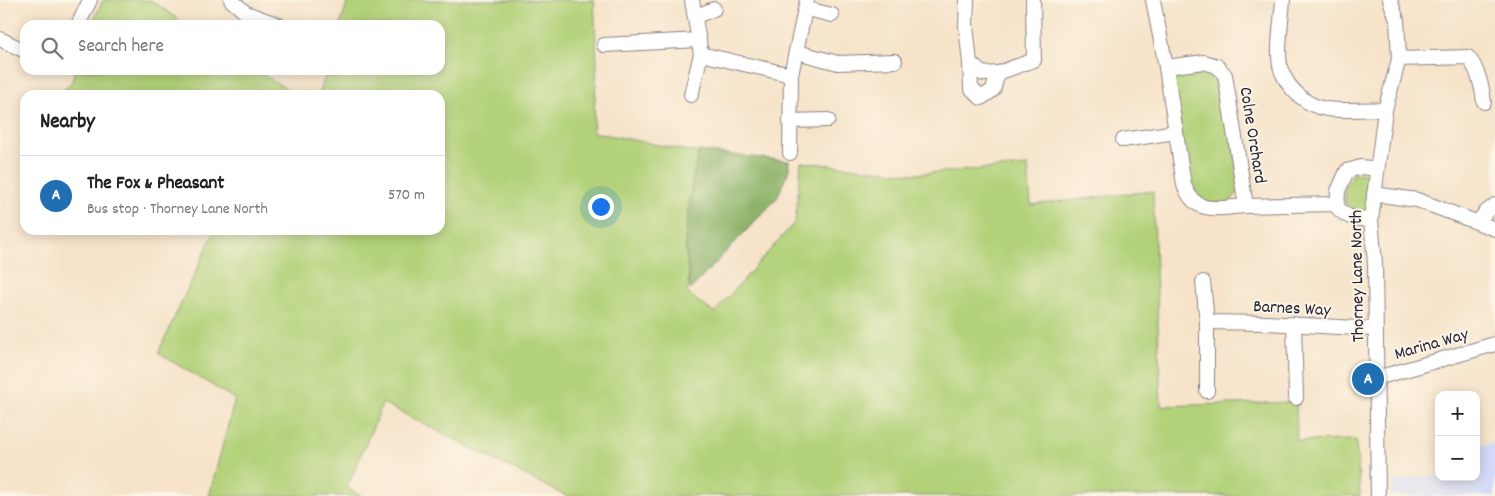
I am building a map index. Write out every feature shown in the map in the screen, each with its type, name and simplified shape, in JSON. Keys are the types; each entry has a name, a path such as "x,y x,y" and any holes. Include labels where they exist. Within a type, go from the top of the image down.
{"street":[{"path":"80,20 90,0"},
{"path":"231,0 246,13 265,20"},
{"path":"691,96 700,47 692,0"},
{"path":"967,0 966,26 971,88 981,98 993,90 998,73"},
{"path":"970,63 983,74 998,73 1034,60 1033,0"},
{"name":"Colne Orchard","path":"1154,0 1184,186 1188,197 1195,205 1204,208 1337,204"},
{"path":"1283,0 1279,45 1281,72 1300,98 1326,109 1368,108 1385,110"},
{"name":"Thorney Lane North","path":"1378,496 1377,378 1374,329 1375,263 1371,220 1385,110 1399,59 1397,20 1390,0"},
{"path":"790,153 791,75 807,4 832,15"},
{"path":"696,16 714,9"},
{"path":"0,39 20,49"},
{"path":"604,44 700,47 791,75"},
{"path":"797,52 838,63 895,61"},
{"path":"1399,59 1468,57 1477,72 1484,102"},
{"name":"Colne Orchard","path":"1166,67 1204,62 1217,66 1225,75 1246,206"},
{"path":"790,120 828,120"},
{"path":"1123,140 1176,132"},
{"path":"1371,220 1353,219 1342,214 1337,204 1338,191 1347,171 1361,167 1377,170"},
{"path":"1374,194 1417,200 1495,229"},
{"path":"1478,222 1485,212 1495,205"},
{"path":"1203,282 1207,322 1207,392"},
{"name":"Barnes Way","path":"1207,322 1294,324 1374,329"},
{"path":"1294,324 1296,398"},
{"name":"Marina Way","path":"1377,378 1495,344"}],"shaded area":[{"path":"1495,443 1495,496 1392,496 1393,481 1435,475 1435,481 1480,481 1480,445"}],"green space":[{"path":"103,0 151,0 179,20 93,20"},
{"path":"348,0 594,0 597,64 593,132 704,154 687,293 714,313 795,222 801,162 913,174 1028,166 1031,205 1153,191 1161,406 1296,402 1297,441 1356,440 1360,496 566,496 383,403 347,488 362,496 209,496 235,399 158,353 213,235 445,235 445,90 321,90 325,75 445,75 445,20 342,20"},
{"path":"1213,68 1222,78 1240,190 1229,203 1200,204 1191,197 1173,84 1176,73"},
{"path":"74,75 263,75 289,90 56,90 65,89 72,81"},
{"path":"699,151 789,161 789,170 777,198 690,290 685,240 692,182"},
{"path":"1354,173 1364,174 1368,179 1371,191 1367,209 1357,216 1345,207 1345,186"}],"place":[{"name":"The Fox & Pheasant","path":"1368,379"}]}
